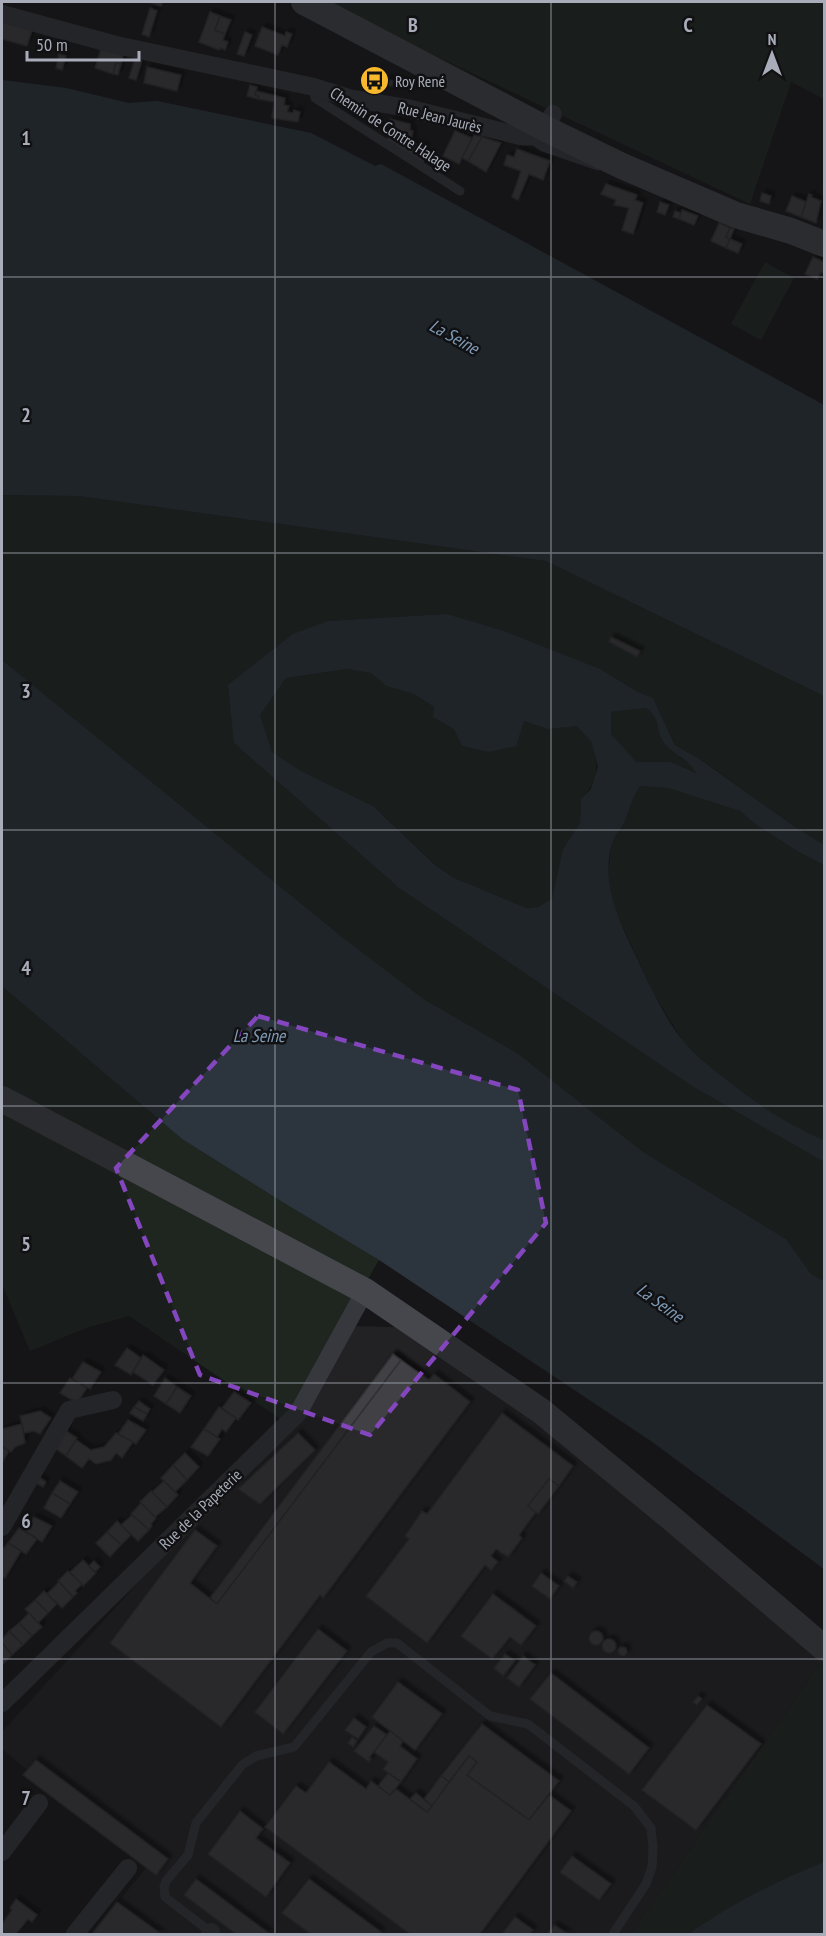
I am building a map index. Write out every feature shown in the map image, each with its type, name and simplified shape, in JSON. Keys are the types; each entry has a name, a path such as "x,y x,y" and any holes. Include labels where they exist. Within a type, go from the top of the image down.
{"main road":[{"path":"305,2 451,62 521,121 662,172 791,231 825,244"},
{"path":"305,2 521,121 736,215 791,231"},
{"path":"2,1099 365,1291 541,1411 825,1648"}],"street":[{"name":"Rue Jean Jaurès","path":"2,14 116,45 315,87 351,88 521,121"},
{"name":"Rue de la Papeterie","path":"2,1703 298,1413 365,1291"},
{"path":"2,1527 69,1410 113,1400"},
{"path":"2,1851 39,1803"},
{"path":"75,1935 128,1868"}],"lane":[{"name":"Chemin de Contre Halage","path":"315,87 315,98 460,191"},
{"path":"212,1934 165,1897 166,1881 188,1855 196,1823 242,1766 256,1756 294,1747 371,1652 387,1643 397,1643 490,1716 528,1724 634,1806 651,1828 652,1867 646,1884 613,1935"}],"highlighted area":[{"path":"258,1016 518,1090 546,1223 370,1435 200,1375 116,1168"}],"shaded area":[{"path":"321,2 824,2 824,99 791,82 750,204"},
{"path":"765,262 794,278 761,340 731,324"},
{"path":"2,495 79,496 546,561 824,696 824,845 795,827 702,760 678,757 692,765 697,773 671,762 636,762 591,741 596,766 595,779 581,799 580,823 563,849 553,899 538,907 526,908 452,877 373,806 301,771 272,752 260,715 286,678 347,669 371,673 386,686 414,694 434,707 433,717 454,728 462,746 488,752 523,721 547,729 577,726 611,712 646,708 654,713 663,741 674,742 653,698 636,691 599,669 501,630 447,614 328,621 234,743 399,888 692,1086 824,1162 824,1281 811,1274 786,1239 643,1152 517,1053 425,1000 342,937 2,660"},
{"path":"640,786 668,788 740,811 755,824 824,865 824,1140 798,1129 764,1108 710,1067 685,1044 655,996 615,910 609,887 612,841 623,826 631,799"},
{"path":"2,986 182,1139 379,1260 285,1422 129,1316 86,1328 30,1351 2,1284"},
{"path":"352,1326 395,1327 490,1382 824,1658 631,1934 92,1934 146,1868 2,1749 2,1732 285,1422"},
{"path":"824,1658 824,1934 631,1934"}],"water":[{"path":"2,80 66,88 129,103 157,101 311,133 375,166 381,164 824,405 824,696 546,561 79,496 2,495"},
{"path":"447,614 501,630 600,669 636,691 653,698 673,744 701,760 824,845 824,865 755,824 740,811 668,788 640,786 624,823 612,843 609,876 615,908 621,924 656,998 680,1037 701,1059 750,1098 785,1121 824,1140 824,1162 692,1086 399,888 234,743 228,685 293,634 328,621","holes":["347,669 371,673 386,686 414,694 434,707 433,717 454,729 462,746 488,752 516,746 524,721 547,729 577,726 591,741 598,767 591,789 581,799 580,823 563,849 552,899 538,907 526,908 452,877 433,863 373,806 301,771 272,752 260,715 286,678","646,708 654,717 665,744 696,773 671,762 636,762 611,734 611,712"]},
{"name":"La Seine","path":"2,660 342,937 425,1000 517,1053 643,1152 786,1239 811,1274 824,1281 824,1569 651,1441 379,1260 182,1139 2,986"},
{"path":"824,1862 824,1934 689,1934 754,1894"}],"building":[{"path":"148,2 163,2 161,6"},
{"path":"150,8 157,11 149,37 142,34"},
{"path":"210,12 220,16 215,30 225,34 223,40 228,42 225,50 199,42"},
{"path":"220,16 231,20 225,34 215,30"},
{"path":"2,21 32,30 27,46 2,39"},
{"path":"262,27 285,36 286,32 292,34 287,47 282,45 278,55 255,46"},
{"path":"245,32 252,35 244,56 237,54"},
{"path":"101,49 123,55 121,64 116,63 113,74 95,68"},
{"path":"59,54 66,56 62,70 56,68"},
{"path":"135,58 142,61 136,80 129,78"},
{"path":"116,63 121,64 118,75 113,74"},
{"path":"147,67 181,75 177,91 144,83"},
{"path":"386,79 393,81 392,86 385,85"},
{"path":"250,85 257,87 255,95 259,96 258,99 247,96"},
{"path":"256,91 285,98 284,105 289,106 287,112 293,113 294,110 300,112 298,122 272,118 274,102 258,99 259,96 255,95"},
{"path":"390,119 410,124 410,130 413,131 411,143 426,146 423,163 387,142"},
{"path":"455,131 472,138 459,164 443,156"},
{"path":"474,135 482,137 468,161 462,158"},
{"path":"482,137 501,143 486,172 468,161"},
{"path":"517,149 550,161 543,180 529,174 518,200 512,197 521,171 504,165 507,155 514,157"},
{"path":"606,184 637,195 635,200 643,203 633,234 622,230 629,208 614,205 616,200 601,194"},
{"path":"762,193 771,196 769,204 760,201"},
{"path":"809,194 821,201 816,223 801,217"},
{"path":"792,196 806,202 801,217 786,211"},
{"path":"660,202 669,205 665,215 657,212"},
{"path":"682,210 698,216 694,225 679,219"},
{"path":"675,211 681,213 679,219 673,217"},
{"path":"719,223 730,228 726,237 730,239 726,248 711,241"},
{"path":"730,228 734,229 730,239 726,237"},
{"path":"730,239 742,244 738,253 726,248"},
{"path":"813,257 824,262 824,274 821,272 817,279 805,274"},
{"path":"611,637 640,651 637,657 609,642"},
{"path":"127,1348 141,1358 131,1375 115,1365"},
{"path":"393,1354 401,1360 217,1604 210,1598"},
{"path":"143,1355 164,1370 153,1385 133,1372"},
{"path":"401,1360 429,1380 434,1374 470,1402 323,1598 320,1595 221,1727 110,1643 195,1530 217,1546 190,1583 217,1604"},
{"path":"83,1362 101,1372 90,1389 72,1379"},
{"path":"70,1378 87,1388 77,1403 60,1393"},
{"path":"165,1378 177,1387 166,1404 154,1396"},
{"path":"177,1387 191,1396 180,1413 166,1404"},
{"path":"234,1392 251,1403 238,1420 222,1408"},
{"path":"139,1401 150,1409 147,1414 134,1407"},
{"path":"134,1407 147,1414 143,1421 130,1413"},
{"path":"219,1407 236,1418 226,1432 222,1429 217,1437 204,1429"},
{"path":"40,1411 51,1418 40,1434 34,1431 24,1433 20,1416"},
{"path":"502,1413 573,1466 559,1486 549,1479 528,1506 536,1512 519,1535 522,1538 508,1557 496,1549 491,1556 498,1562 491,1570 485,1565 427,1643 366,1596 409,1539 405,1536 422,1511 427,1514"},
{"path":"128,1420 146,1430 136,1444 118,1434"},
{"path":"22,1424 25,1443 15,1447 11,1452 2,1447 2,1429"},
{"path":"63,1429 77,1438 66,1456 52,1446"},
{"path":"204,1429 220,1439 208,1456 191,1447"},
{"path":"116,1433 133,1442 122,1458 116,1453 111,1460 96,1464 89,1459 82,1468 66,1456 76,1440 91,1450 104,1447"},
{"path":"298,1433 315,1450 260,1504 238,1489"},
{"path":"2,1447 9,1451 2,1463"},
{"path":"185,1453 199,1467 187,1480 173,1465"},
{"path":"173,1465 187,1480 175,1492 161,1478"},
{"path":"35,1474 46,1482 43,1487 31,1480"},
{"path":"549,1479 559,1486 538,1514 528,1506"},
{"path":"60,1481 78,1492 70,1504 52,1493"},
{"path":"164,1481 178,1495 167,1507 152,1492"},
{"path":"151,1491 167,1507 155,1517 140,1502"},
{"path":"52,1493 70,1504 61,1518 44,1508"},
{"path":"141,1503 156,1518 149,1530 131,1514"},
{"path":"132,1515 149,1530 138,1541 121,1525"},
{"path":"34,1517 52,1526 42,1542 25,1531"},
{"path":"117,1521 131,1535 121,1545 107,1532"},
{"path":"19,1528 37,1539 26,1554 8,1543"},
{"path":"107,1532 121,1545 110,1557 96,1543"},
{"path":"8,1543 21,1551 5,1578 2,1576 2,1547 4,1548"},
{"path":"83,1560 96,1573 83,1586 70,1572"},
{"path":"94,1561 100,1567 95,1572 89,1566"},
{"path":"68,1571 82,1584 73,1597 58,1581"},
{"path":"541,1573 559,1586 550,1599 532,1586"},
{"path":"568,1576 577,1582 573,1588 564,1581"},
{"path":"59,1582 73,1597 62,1608 47,1594"},
{"path":"44,1591 57,1604 48,1613 35,1600"},
{"path":"493,1594 536,1626 521,1645 510,1637 492,1659 461,1636"},
{"path":"35,1600 48,1613 38,1623 25,1609"},
{"path":"29,1613 42,1627 32,1636 19,1623"},
{"path":"19,1623 32,1636 23,1645 9,1631"},
{"path":"318,1629 347,1651 283,1734 255,1712"},
{"path":"9,1631 23,1645 12,1655 2,1643 2,1639"},
{"path":"596,1631 601,1633 603,1638 601,1643 596,1645 591,1643 589,1638 591,1633"},
{"path":"609,1639 614,1641 616,1646 614,1651 609,1653 604,1651 602,1646 604,1641"},
{"path":"2,1643 12,1655 2,1665"},
{"path":"622,1647 626,1648 627,1653 624,1656 618,1651"},
{"path":"505,1654 515,1661 503,1676 494,1668"},
{"path":"523,1656 535,1665 519,1687 507,1678"},
{"path":"551,1673 649,1748 629,1774 530,1699"},
{"path":"398,1682 442,1714 415,1750 372,1717"},
{"path":"698,1696 702,1699 697,1705 693,1702"},
{"path":"707,1705 761,1744 696,1830 642,1790"},
{"path":"354,1718 366,1727 358,1739 345,1730"},
{"path":"482,1724 559,1781 529,1820 467,1775 477,1762 469,1756 449,1782 441,1776"},
{"path":"374,1726 387,1735 369,1758 371,1759 369,1762 354,1751"},
{"path":"390,1731 403,1741 400,1746 417,1759 401,1782 383,1769 388,1762 374,1752"},
{"path":"352,1737 357,1741 353,1747 348,1743"},
{"path":"469,1756 477,1762 467,1775 529,1820 549,1795 571,1811 480,1934 410,1934 265,1827 296,1786 306,1793 329,1762 366,1789 371,1781 390,1795 396,1789 427,1812"},
{"path":"36,1760 168,1859 156,1875 23,1775"},
{"path":"388,1773 401,1782 390,1795 378,1786"},
{"path":"441,1776 449,1782 432,1806 424,1799"},
{"path":"416,1793 432,1806 427,1812 410,1799"},
{"path":"240,1811 263,1829 256,1838 290,1863 266,1897 208,1854"},
{"path":"572,1856 611,1884 599,1900 560,1872"},
{"path":"196,1879 270,1934 236,1934 184,1895"},
{"path":"309,1879 381,1932 380,1934 311,1934 282,1913"},
{"path":"16,1899 37,1915 32,1922 28,1919 16,1934 2,1934 2,1924 12,1910 10,1908"},
{"path":"117,1902 161,1934 92,1934"},
{"path":"515,1917 533,1930 530,1934 502,1934"},
{"path":"554,1925 568,1934 547,1934"}],"place":[{"name":"Roy René","path":"374,81"}]}
